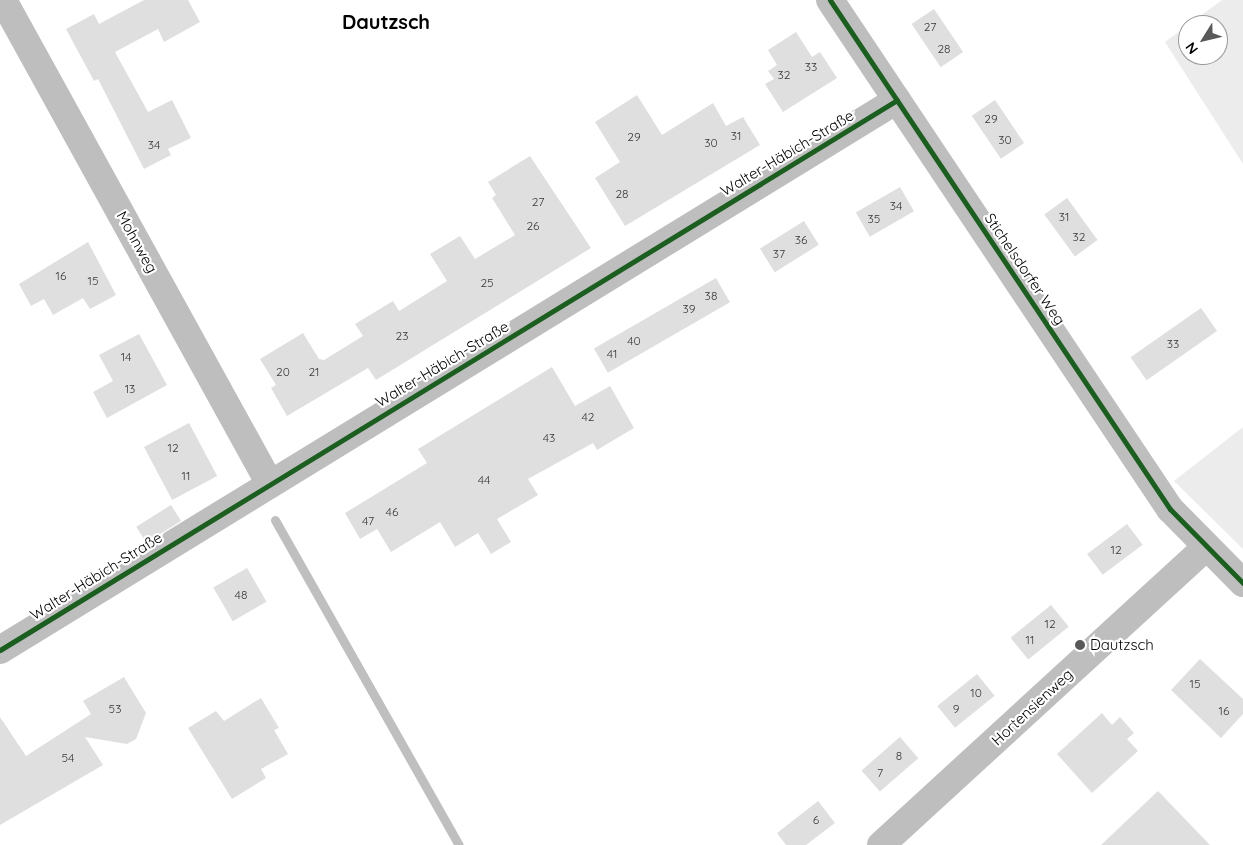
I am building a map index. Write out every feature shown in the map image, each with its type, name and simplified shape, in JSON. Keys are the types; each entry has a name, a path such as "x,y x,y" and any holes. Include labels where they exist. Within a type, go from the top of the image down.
{"street":[{"name":"Mohnweg","path":"4,0 270,484"},
{"name":"Stichelsdorfer Weg","path":"830,0 1170,509 1205,548 1243,583"},
{"name":"Walter-Häbich-Straße","path":"0,650 897,100"},
{"name":"Hortensienweg","path":"882,845 1205,548"}],"shaded area":[{"path":"1222,0 1243,0 1243,164 1180,65 1228,65 1228,15 1202,15"},
{"path":"1178,32 1178,62 1165,42"},
{"path":"1243,427 1243,549 1174,481"}],"building":[{"path":"144,0 188,0 200,22 164,42 158,29 115,52 148,112 172,100 191,138 168,149 171,155 144,169 98,79 94,81 66,29 94,14 99,24"},
{"path":"934,9 963,52 941,67 912,24"},
{"path":"796,32 812,57 820,52 837,78 783,112 765,84 774,79 768,71 777,65 768,50"},
{"path":"637,95 662,135 713,103 726,126 743,117 760,145 625,226 595,178 620,162 595,122"},
{"path":"995,100 1024,143 1001,159 972,116"},
{"path":"530,156 591,248 376,380 368,368 287,416 271,388 276,385 260,359 303,333 319,359 324,360 363,336 355,324 393,301 399,311 447,281 430,254 460,236 475,259 515,235 492,198 496,195 488,182"},
{"path":"900,187 914,211 870,237 856,212"},
{"path":"1067,198 1098,240 1075,257 1044,214"},
{"path":"804,221 819,245 775,272 760,249"},
{"path":"88,242 116,295 90,309 83,298 53,315 44,299 31,306 19,284"},
{"path":"716,278 730,302 608,373 594,349"},
{"path":"1201,308 1217,331 1147,380 1131,357"},
{"path":"139,334 167,385 107,418 93,392 113,381 99,355"},
{"path":"552,367 575,406 610,386 634,428 597,450 593,443 528,479 538,495 497,519 511,542 491,554 478,533 455,547 440,522 391,552 377,529 360,539 345,513 427,463 418,449"},
{"path":"189,423 217,476 172,500 144,447"},
{"path":"171,505 181,521 146,543 136,527"},
{"path":"1127,524 1143,545 1103,575 1087,554"},
{"path":"247,568 266,602 233,621 213,588"},
{"path":"1051,605 1069,627 1028,659 1011,638"},
{"path":"1200,659 1243,699 1243,714 1221,738 1171,690"},
{"path":"977,674 995,696 955,728 937,706"},
{"path":"124,677 146,713 136,739 127,744 85,737 103,765 0,825 0,717 26,756 91,714 83,701"},
{"path":"261,698 279,728 274,730 288,754 261,769 266,778 232,799 188,728 216,711 224,721"},
{"path":"1102,713 1112,725 1120,717 1134,733 1127,739 1138,751 1092,793 1057,754"},
{"path":"900,737 918,758 880,792 862,770"},
{"path":"1158,791 1210,845 1101,845"},
{"path":"818,801 835,823 806,845 786,845 777,833"}],"waterway":[{"path":"275,520 459,845"}],"cycle path":[{"path":"830,0 1170,509 1243,583"},
{"path":"0,650 897,100"}],"place":[{"name":"Dautzsch","path":"1080,645"}],"district":[{"name":"Dautzsch","path":"386,21"}]}
